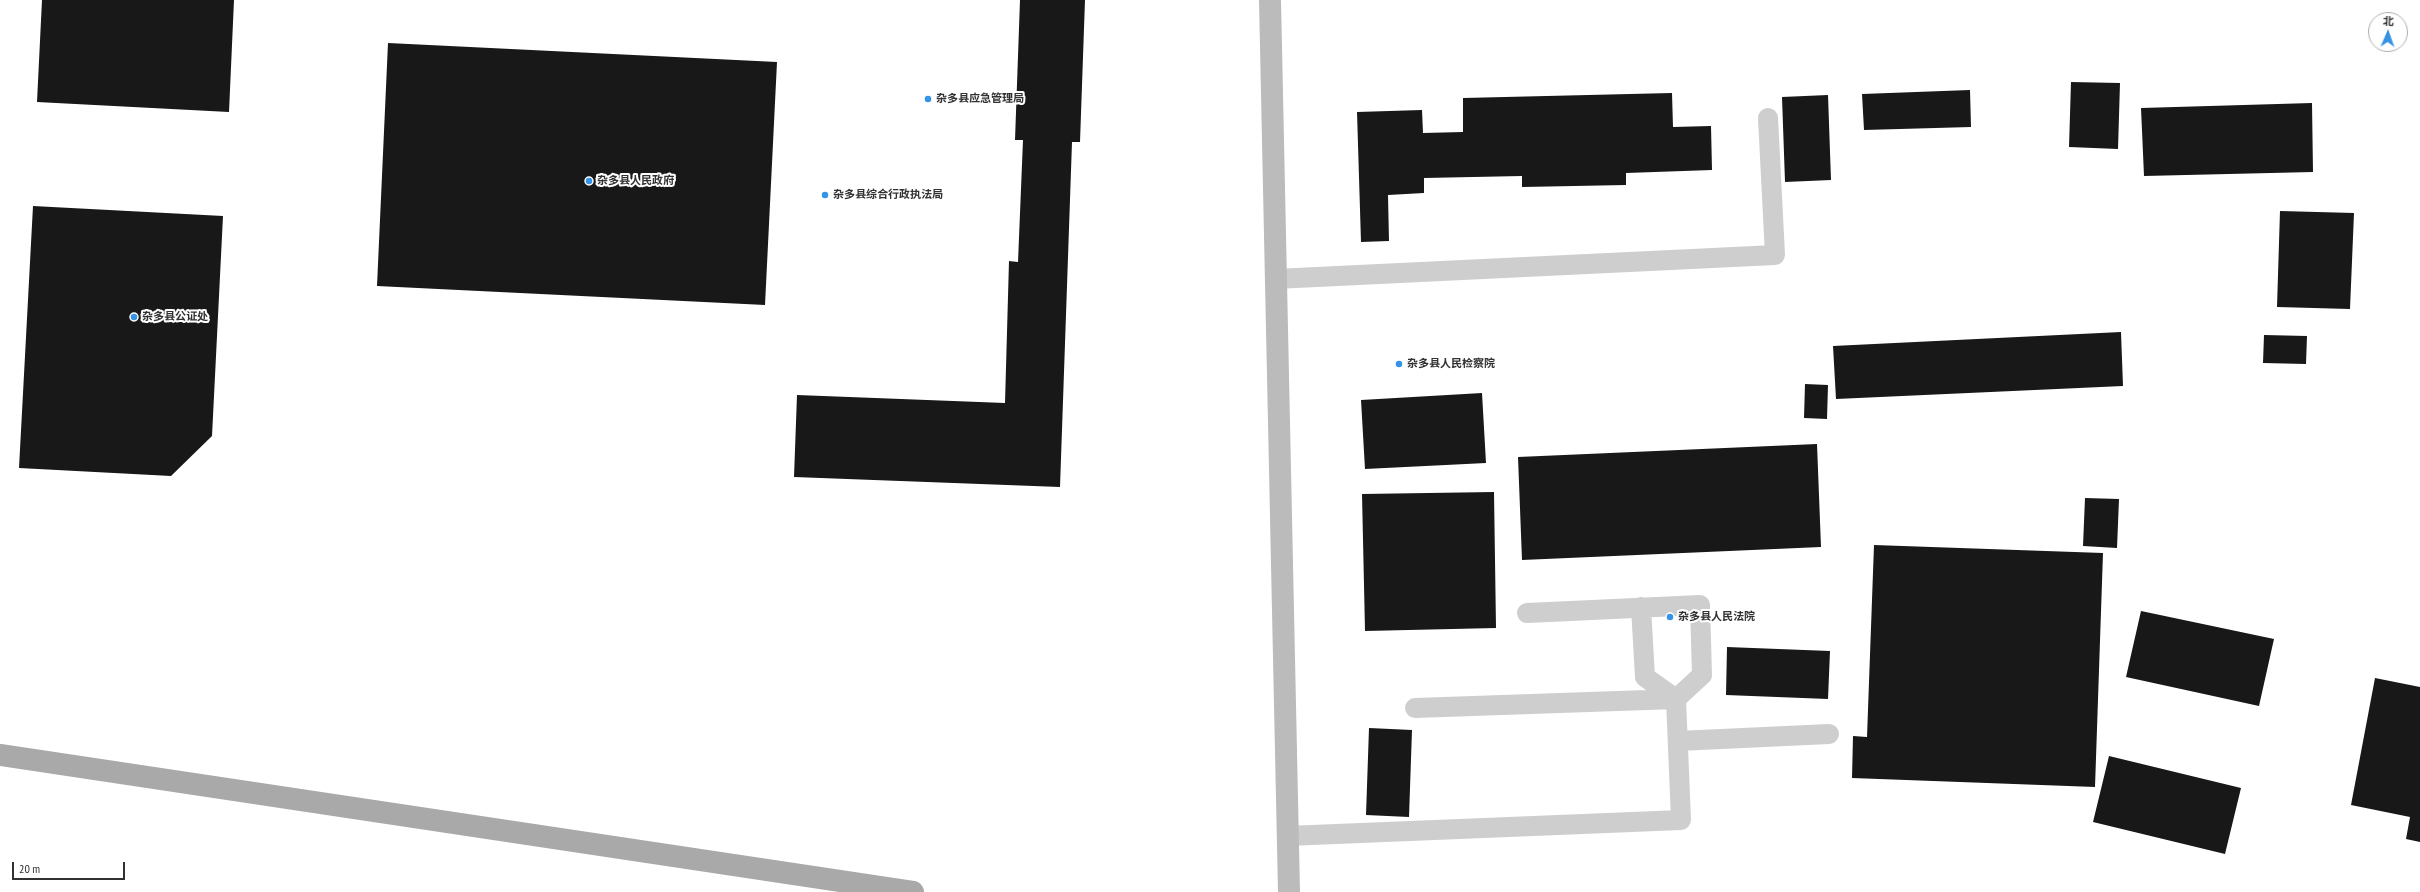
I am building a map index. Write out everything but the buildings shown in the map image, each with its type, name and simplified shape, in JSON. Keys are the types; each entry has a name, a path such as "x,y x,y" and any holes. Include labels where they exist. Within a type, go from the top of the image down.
{"main road":[{"path":"1270,0 1288,892"},
{"path":"0,755 913,892"}],"lane":[{"path":"1276,279 1775,255 1768,118"},
{"path":"1415,708 1676,699 1702,675 1700,605 1527,613"},
{"path":"1641,607 1645,678 1676,699"},
{"path":"1287,836 1681,820 1676,699"},
{"path":"1678,741 1829,734"}],"place":[{"name":"杂多县应急管理局","path":"928,99"},
{"name":"杂多县人民政府","path":"589,181"},
{"name":"杂多县综合行政执法局","path":"825,195"},
{"name":"杂多县公证处","path":"134,317"},
{"name":"杂多县人民检察院","path":"1399,364"},
{"name":"杂多县人民法院","path":"1670,617"}]}
